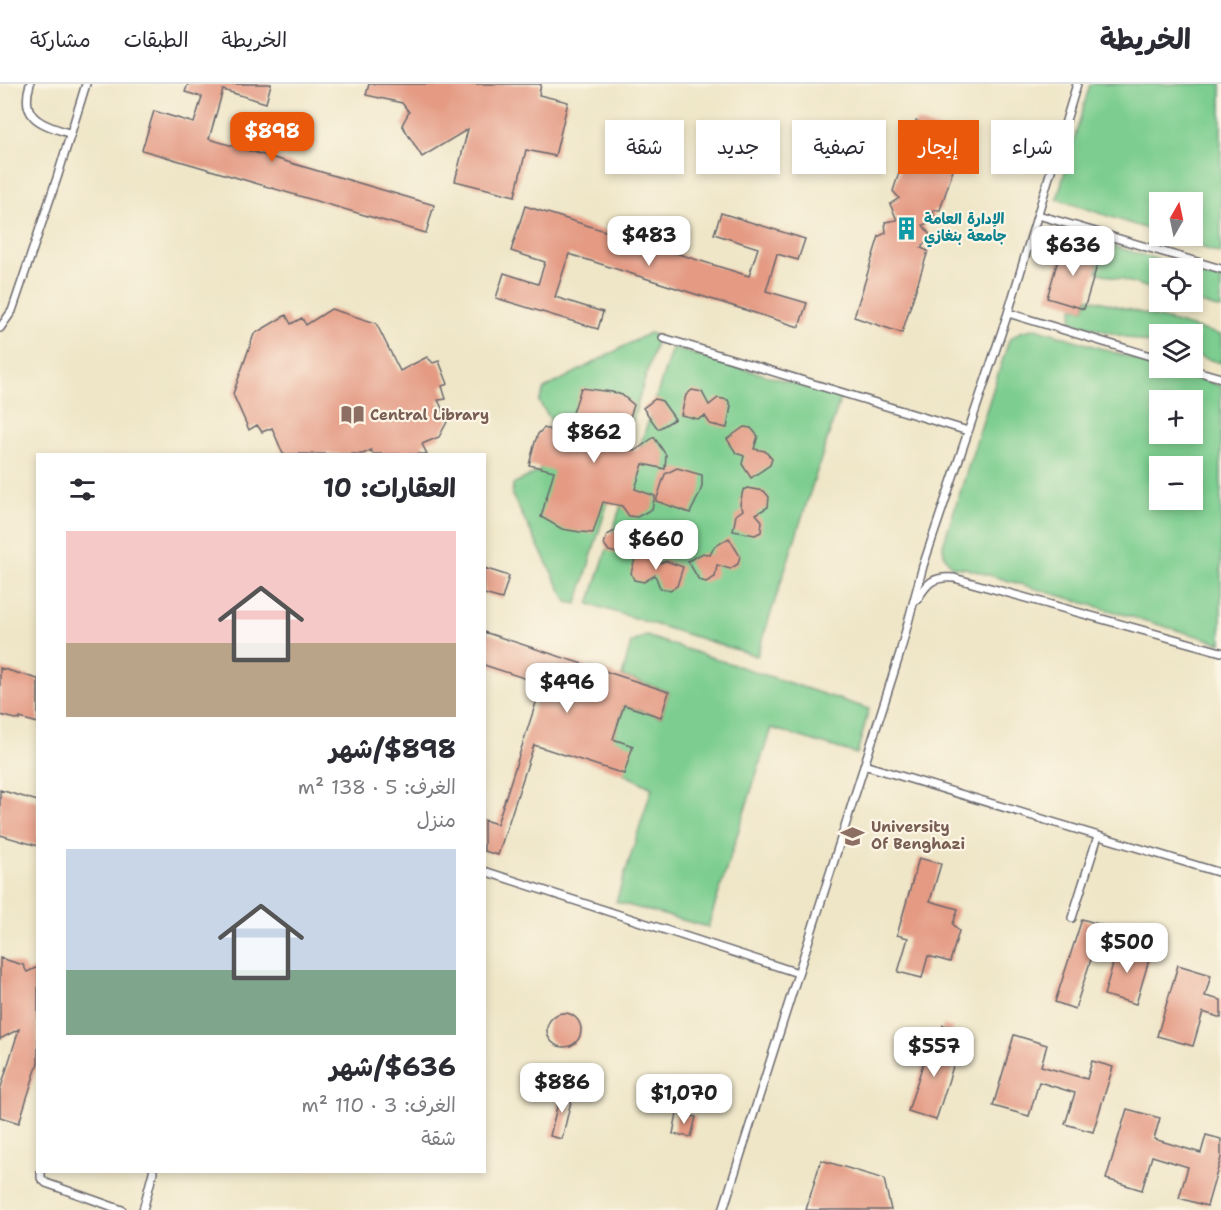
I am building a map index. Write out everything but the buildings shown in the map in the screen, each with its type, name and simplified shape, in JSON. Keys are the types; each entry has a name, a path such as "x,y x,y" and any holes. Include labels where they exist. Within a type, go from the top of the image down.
{"lane":[{"path":"30,84 26,103 29,113 36,121 70,134"},
{"path":"0,328 12,311 86,84"},
{"path":"723,1210 864,765 913,607 923,566 1008,313 1077,84"},
{"path":"1038,215 1221,269"},
{"path":"1008,313 1149,356"},
{"path":"663,338 968,431"},
{"path":"1203,373 1221,378"},
{"path":"913,607 923,589 933,580 945,577 954,578 1221,652"},
{"path":"864,765 1221,873"},
{"path":"1072,918 1098,836"},
{"path":"486,872 798,973"},
{"path":"41,1173 41,1178 46,1183 122,1210"},
{"path":"143,1210 153,1173"}],"green space":[{"path":"1090,84 1221,84 1221,254 1197,246 1203,246 1203,192 1149,192 1149,230 1057,199 1064,174 1074,174 1074,140"},
{"path":"1096,241 1153,258 1149,258 1149,288 1097,272 1099,257 1091,255"},
{"path":"1203,274 1221,279 1221,309 1203,304"},
{"path":"1088,298 1181,324 1149,324 1149,343 1071,322 1073,308 1084,309"},
{"path":"1036,328 1149,363 1149,378 1195,378 1221,386 1221,643 965,568 952,567 944,555 943,545 1009,340 1020,332"},
{"path":"1203,330 1221,335 1221,363 1203,358"},
{"path":"649,333 658,336 577,604 567,602 512,495 513,484 540,471 551,420 539,402 544,389"},
{"path":"672,348 841,397 757,656 589,604"},
{"path":"646,636 869,709 857,754 771,728 708,927 616,902 652,788 624,774 613,739 624,705 661,717 669,692 622,676 631,643"}],"place":[{"name":"الإدارة العامة جامعة بنغازي","path":"906,228"},
{"name":"Central Library","path":"352,415"},
{"name":"University Of Benghazi","path":"853,836"}]}
